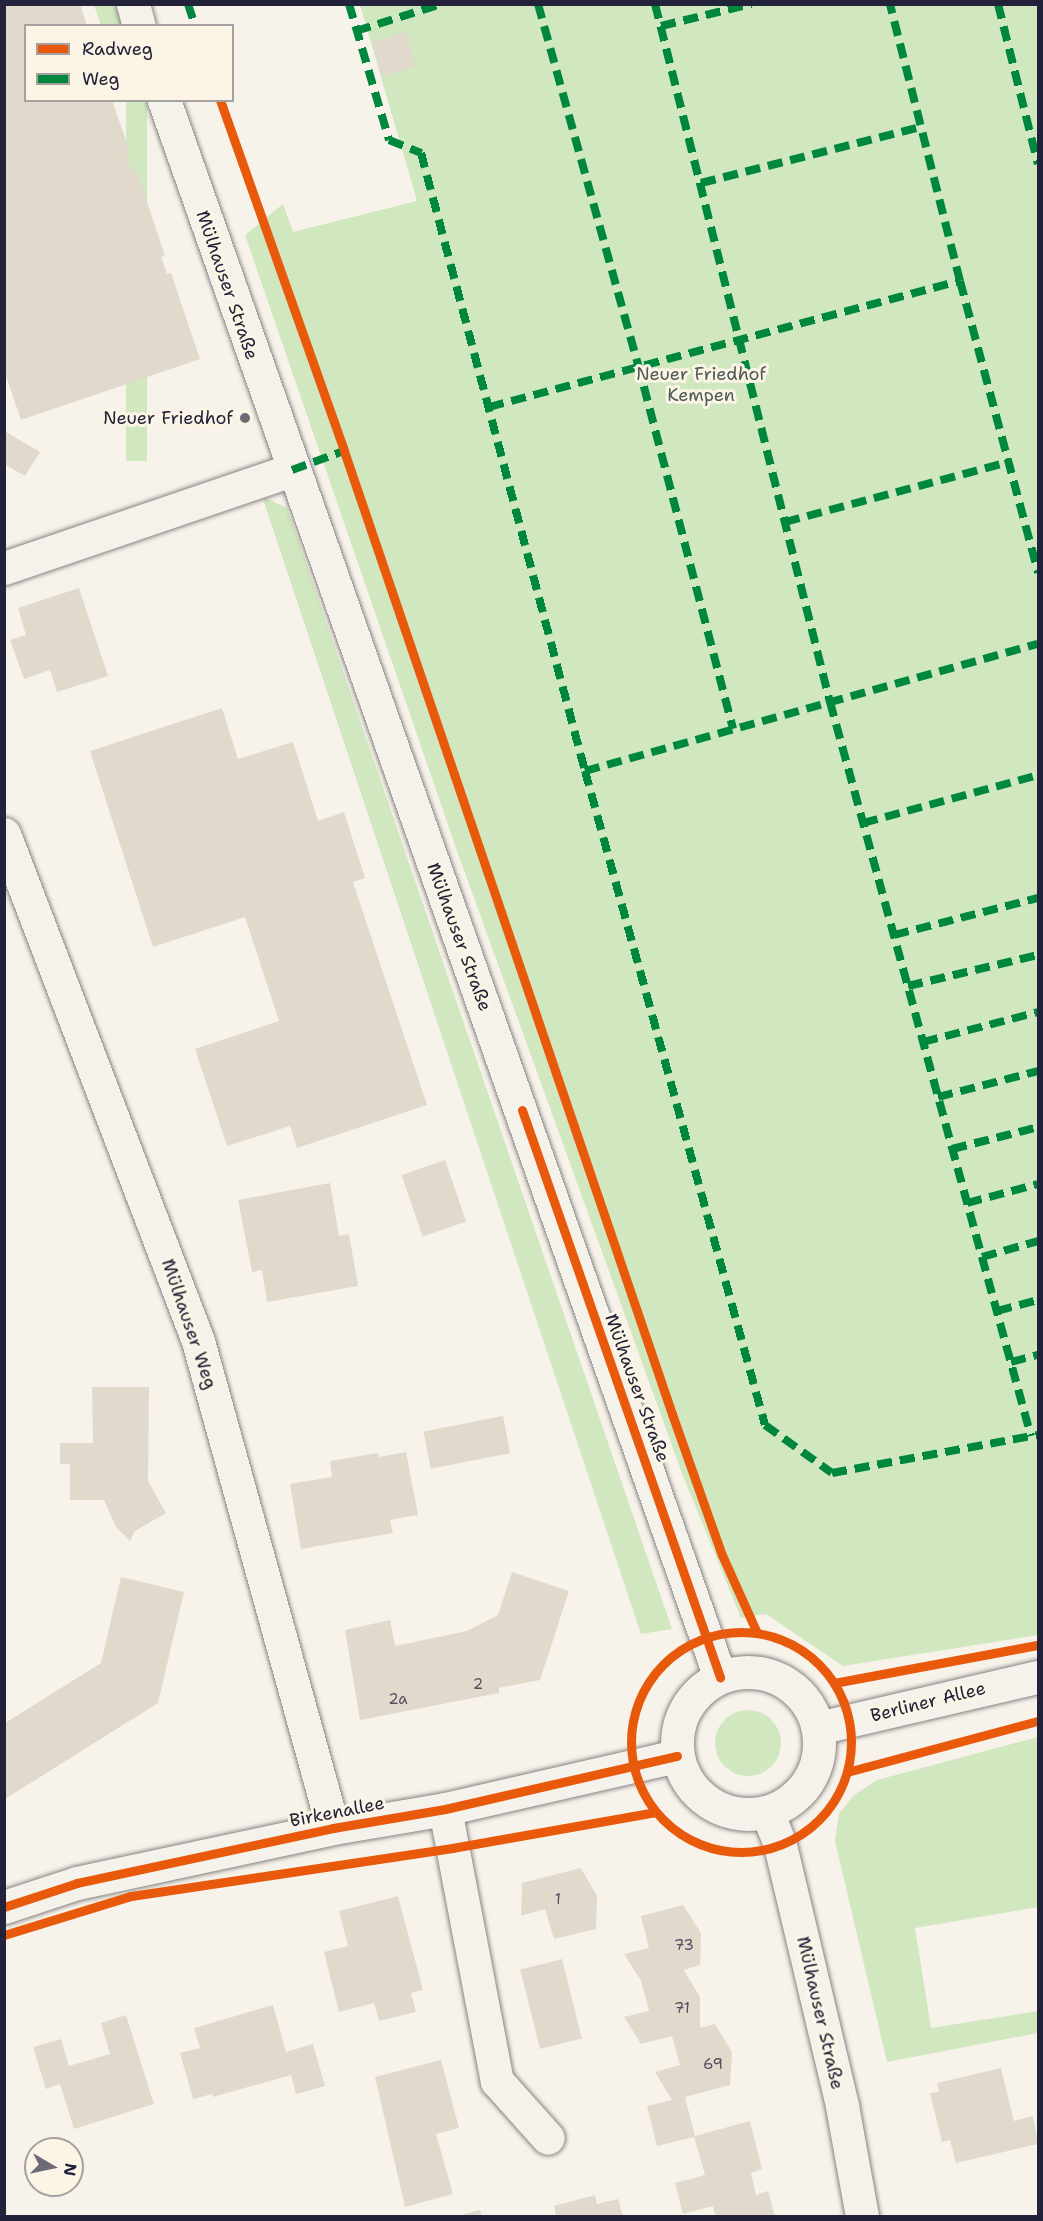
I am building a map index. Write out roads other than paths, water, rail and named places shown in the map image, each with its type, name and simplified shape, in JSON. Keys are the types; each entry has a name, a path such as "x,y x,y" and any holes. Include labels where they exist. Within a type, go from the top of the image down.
{"street":[{"path":"133,4 139,24"},
{"name":"Mülhauser Straße","path":"165,102 292,470 720,1677"},
{"path":"4,568 292,470"},
{"name":"Mülhauser Weg","path":"4,834 198,1341 333,1828"},
{"path":"741,1671 761,1672 781,1679 804,1700 818,1728 814,1770 803,1789 767,1812 744,1815 720,1810 693,1788 677,1756 677,1732 685,1709 700,1690 720,1677 741,1671"},
{"name":"Berliner Allee","path":"818,1728 1038,1677"},
{"name":"Birkenallee","path":"4,1906 77,1883 333,1828 445,1809 677,1756"},
{"path":"445,1809 497,2081 548,2138"},
{"name":"Mülhauser Straße","path":"767,1812 780,1845 842,2106 862,2217"}],"place":[{"name":"Neuer Friedhof","path":"245,418"}],"park label":[{"name":"Neuer Friedhof Kempen","path":"701,385"}]}
